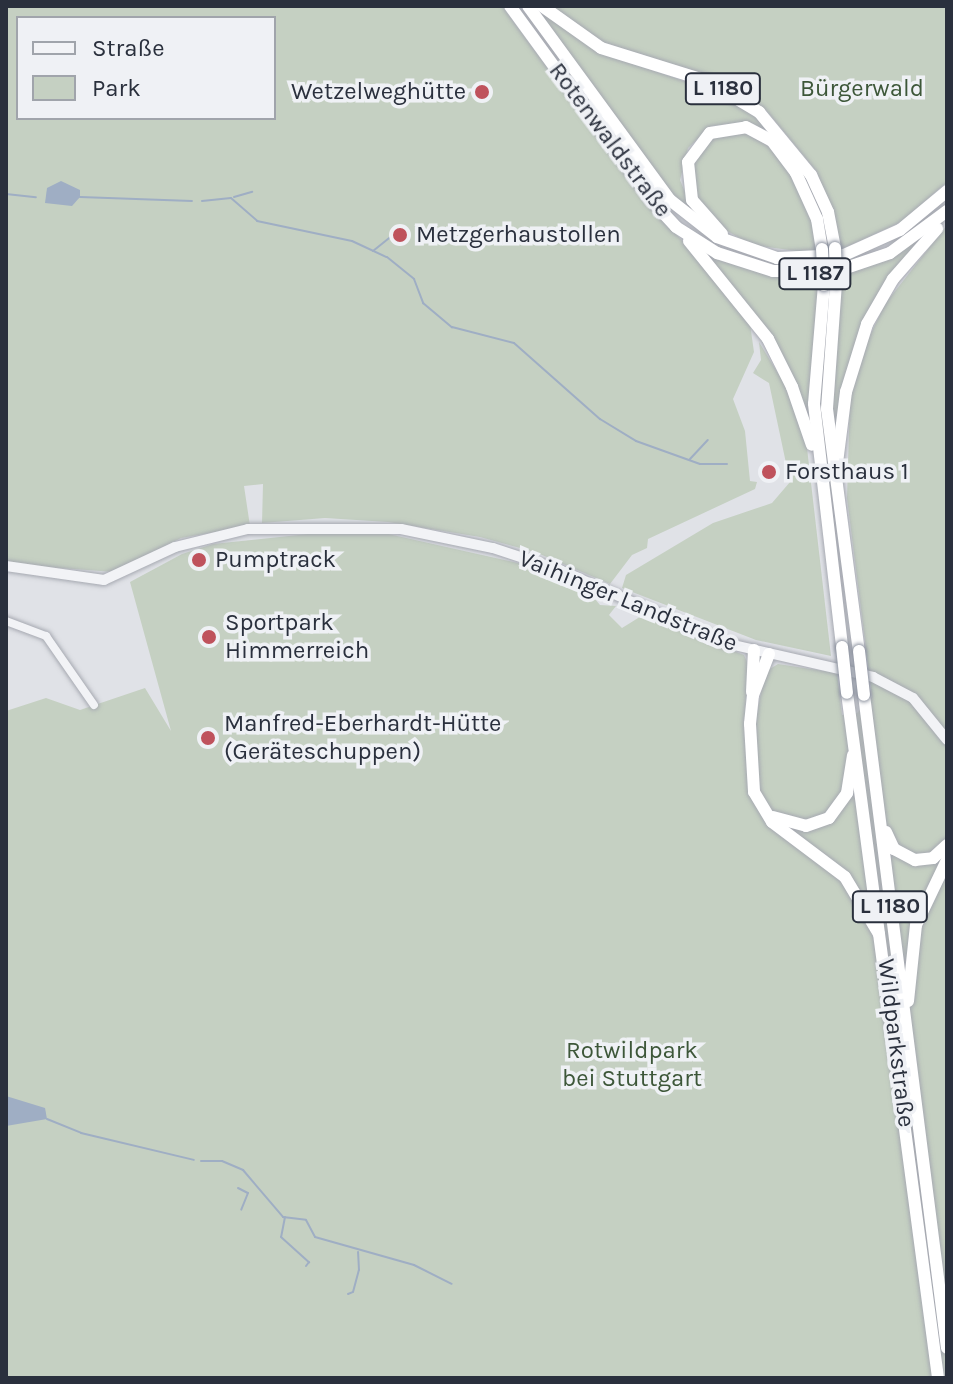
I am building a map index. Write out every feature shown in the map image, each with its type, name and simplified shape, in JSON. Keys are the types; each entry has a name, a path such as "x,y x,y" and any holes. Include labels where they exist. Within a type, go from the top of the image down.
{"highway":[{"name":"Rotenwaldstraße","path":"510,6 676,227 739,262 786,273 818,273 879,258 947,213"},
{"name":"Rotenwaldstraße","path":"528,6 670,200 701,228 733,245"},
{"name":"L 1180","path":"542,6 590,43 707,81 759,112 811,175 828,212 830,284 827,382 836,470"},
{"name":"L 1180","path":"733,245 699,212 686,173 702,139 737,126 762,134 785,156 810,199 829,249"},
{"name":"L 1187","path":"733,245 791,260 844,255 900,230 947,191"},
{"name":"L 1187","path":"836,470 843,405 867,324 893,279 947,213"},
{"name":"L 1180","path":"676,227 731,288 772,347 801,409 819,471"},
{"name":"L 1180","path":"819,471 814,388 830,284"},
{"name":"Wildparkstraße","path":"836,470 947,1348"},
{"name":"Wildparkstraße","path":"819,471 883,939 938,1378"},
{"path":"754,650 750,774 763,811"},
{"path":"753,695 769,654"},
{"name":"L 1180","path":"763,811 794,826 829,818 847,793 854,743"},
{"name":"L 1180","path":"874,788 888,841 903,857 933,858 947,845"},
{"name":"L 1180","path":"763,811 845,877 883,939"},
{"name":"L 1180","path":"906,1026 916,925 947,860"}],"street":[{"name":"Vaihinger Landstraße","path":"6,566 104,580 175,547 248,529 384,527 526,558 705,635 769,654 853,672 897,687 924,708 947,740"},
{"path":"6,621 31,628 52,642 94,705"}],"green space":[{"path":"6,6 502,6 648,205 720,280 750,324 754,352 733,399 745,431 750,481 757,482 755,489 648,539 647,548 632,555 610,584 535,552 480,537 388,522 325,518 262,523 263,484 244,486 250,526 181,538 114,572 6,564"},
{"path":"535,6 596,51 716,92 763,122 804,172 818,202 829,246 813,193 796,163 767,130 748,122 711,126 688,148 680,180 693,212 672,196"},
{"name":"Bürgerwald","path":"551,6 947,6 947,182 901,222 842,249 817,172 766,110 708,76 596,40"},
{"path":"749,132 765,141 792,175 811,219 818,254 752,245 722,228 697,201 690,169 712,137"},
{"name":"Rotwildpark bei Stuttgart","path":"947,225 947,1378 6,1378 6,711 46,698 80,710 145,688 171,731 130,582 182,554 213,544 317,533 384,533 531,566 590,593 600,605 616,606 609,615 622,628 643,615 744,655 748,664 744,730 754,729 765,672 778,664 837,673 842,715 857,713 872,697 847,498 850,397 862,352 885,304"},
{"path":"920,239 879,292 835,441 832,397 843,274 885,261"},
{"path":"702,249 780,276 818,278 810,421 765,328"},
{"path":"759,342 790,393 807,448 831,656 756,640 622,588 626,575 713,523 772,503 790,482 769,383 753,373 761,360"}],"water":[{"path":"61,181 80,190 80,197 72,206 45,203 47,188"},
{"path":"6,1096 45,1108 47,1119 6,1126"}],"waterway":[{"path":"234,197 252,192"},
{"path":"6,194 36,197"},
{"path":"80,197 192,201"},
{"path":"202,201 231,198 257,221 352,241 387,257 414,279 423,303 452,327 514,343 600,419 636,441 700,464 727,464"},
{"path":"373,251 390,237"},
{"path":"690,459 708,440"},
{"path":"47,1119 81,1133 194,1160"},
{"path":"201,1161 222,1161 243,1170 283,1217 306,1220 315,1237 414,1265 452,1284"},
{"path":"238,1188 248,1193 241,1210"},
{"path":"285,1217 281,1237 309,1262 306,1266"},
{"path":"348,1294 353,1292 359,1270 358,1252"}],"place":[{"name":"Wetzelweghütte","path":"482,92"},
{"name":"Metzgerhaustollen","path":"400,235"},
{"name":"Forsthaus 1","path":"769,472"},
{"name":"Pumptrack","path":"199,560"},
{"name":"Sportpark Himmerreich","path":"209,637"},
{"name":"Manfred-Eberhardt-Hütte (Geräteschuppen)","path":"208,738"}]}
